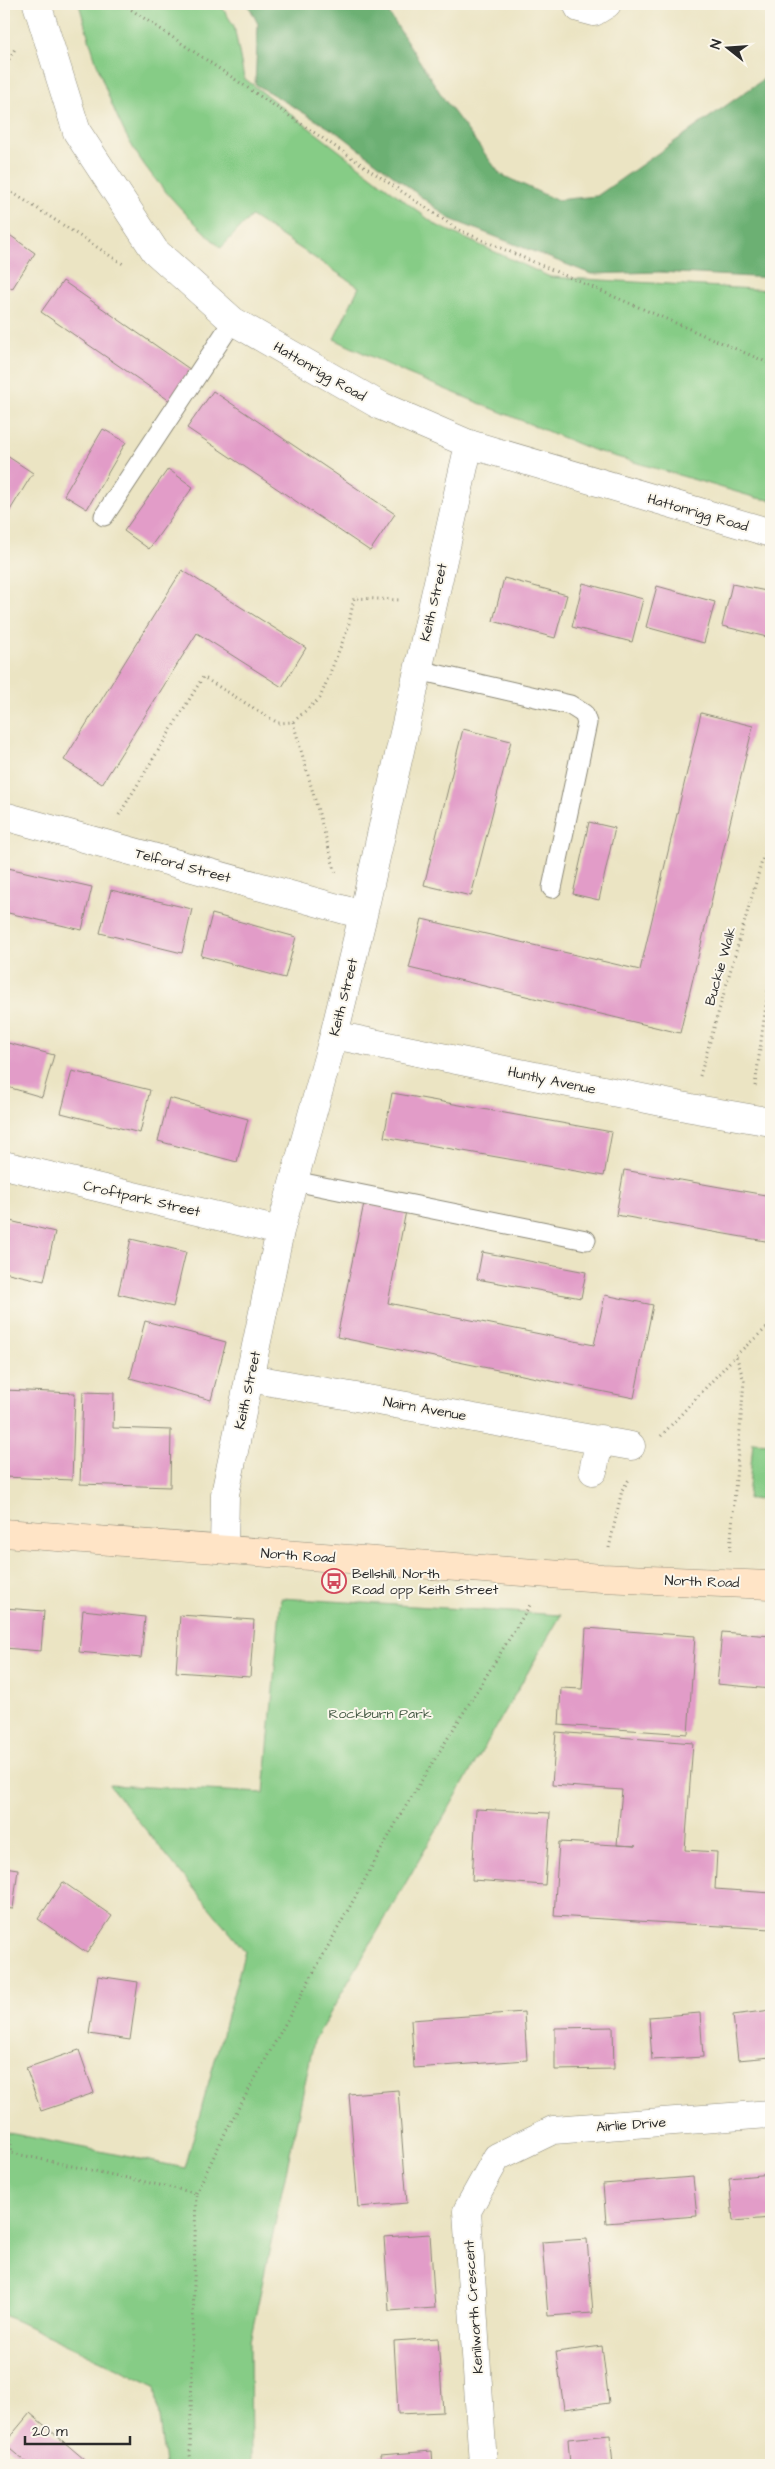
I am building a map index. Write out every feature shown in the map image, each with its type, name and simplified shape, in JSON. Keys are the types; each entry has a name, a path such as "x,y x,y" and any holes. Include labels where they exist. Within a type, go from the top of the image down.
{"main road":[{"name":"North Road","path":"4,1533 602,1578 771,1585"}],"street":[{"name":"Hattonrigg Road","path":"37,4 77,132 155,251 233,321 381,406 469,444 771,533"},
{"path":"577,4 579,8 594,12 607,4"},
{"name":"Keith Street","path":"224,1549 224,1494 280,1231 334,1035 469,444"},
{"name":"Telford Street","path":"4,816 363,914"},
{"name":"Huntly Avenue","path":"334,1035 761,1121"},
{"name":"Croftpark Street","path":"4,1165 280,1231"},
{"name":"Nairn Avenue","path":"249,1378 600,1439 630,1446"},
{"path":"593,1471 600,1439"},
{"name":"Airlie Drive","path":"497,2157 553,2130 771,2114"},
{"name":"Kenilworth Crescent","path":"483,2465 466,2211 497,2157"}],"lane":[{"path":"104,516 233,321"},
{"path":"418,670 570,705 584,714 587,723 552,888"},
{"path":"294,1182 586,1240"}],"path":[{"path":"123,4 459,230 771,364"},
{"path":"4,187 130,268"},
{"path":"102,843 203,677 278,723 294,722 320,698 348,628 354,598 434,601"},
{"path":"294,722 336,870 334,907"},
{"name":"Buckie Walk","path":"691,1108 771,830"},
{"path":"761,1121 771,968"},
{"path":"630,1446 657,1440 736,1356 771,1324"},
{"path":"729,1582 730,1534 744,1381 736,1356"},
{"path":"602,1578 622,1490 632,1476"},
{"path":"192,2465 190,2455 196,2193 226,2131 401,1814 550,1573"},
{"path":"4,2074 12,2153 196,2193"}],"green space":[{"path":"79,4 220,4 234,26 244,78 436,225 550,277 771,290 771,500 757,498 593,450 406,373 334,339 359,287 251,216 221,248 198,226 153,177 126,135 102,79"},
{"path":"248,4 383,4 444,99 500,174 556,200 597,196 771,74 771,278 659,272 591,274 450,219 341,135 255,84 258,24"},
{"path":"753,1442 771,1443 771,1500 748,1499"},
{"name":"Rockburn Park","path":"281,1598 561,1615 314,2041 250,2341 251,2465 165,2465 155,2386 4,2315 4,2132 185,2168 245,1951 109,1785 264,1793"}],"building":[{"path":"4,231 35,253 12,289 4,283"},
{"path":"63,281 191,370 170,401 41,312"},
{"path":"213,391 395,514 370,551 187,428"},
{"path":"103,429 126,442 87,509 64,495"},
{"path":"4,454 33,473 4,520"},
{"path":"168,469 193,487 149,549 124,531"},
{"path":"182,570 306,648 282,687 197,633 102,784 64,760"},
{"path":"504,578 567,595 555,638 493,621"},
{"path":"583,583 643,599 632,642 572,627"},
{"path":"732,584 771,592 771,638 722,626"},
{"path":"657,586 715,602 704,643 646,627"},
{"path":"701,713 753,726 680,1033 409,968 422,919 640,970"},
{"path":"463,729 511,741 471,896 424,885"},
{"path":"589,822 615,828 599,900 573,894"},
{"path":"8,868 92,887 82,930 4,912 4,888"},
{"path":"111,890 192,909 182,953 100,933"},
{"path":"212,914 296,937 285,978 201,956"},
{"path":"4,1042 54,1055 42,1097 4,1086"},
{"path":"72,1071 150,1090 140,1133 61,1113"},
{"path":"392,1093 612,1132 604,1176 384,1137"},
{"path":"169,1098 248,1119 237,1162 158,1141"},
{"path":"624,1170 771,1196 771,1242 616,1215"},
{"path":"364,1203 406,1211 388,1303 594,1345 605,1295 653,1305 634,1398 337,1337"},
{"path":"6,1220 55,1232 44,1281 4,1272"},
{"path":"131,1239 186,1252 173,1307 118,1294"},
{"path":"482,1252 586,1272 581,1298 477,1279"},
{"path":"145,1321 226,1342 211,1400 130,1378"},
{"path":"4,1390 75,1393 72,1480 4,1477"},
{"path":"83,1392 114,1393 113,1428 171,1430 170,1487 80,1484"},
{"path":"4,1608 44,1611 41,1651 4,1648"},
{"path":"83,1610 145,1617 141,1658 79,1652"},
{"path":"180,1615 254,1620 250,1677 176,1672"},
{"path":"586,1628 695,1636 688,1734 559,1725 561,1688 582,1689"},
{"path":"722,1632 771,1636 771,1689 717,1684"},
{"path":"556,1732 693,1743 685,1850 717,1852 715,1889 771,1893 771,1929 554,1916 559,1842 636,1846 617,1845 622,1790 552,1785"},
{"path":"476,1809 550,1813 545,1885 472,1880"},
{"path":"4,1867 18,1869 13,1909 4,1908"},
{"path":"63,1882 112,1916 87,1953 38,1919"},
{"path":"98,1976 138,1982 130,2040 89,2034"},
{"path":"771,2010 771,2057 738,2060 733,2015"},
{"path":"524,2012 527,2060 414,2068 411,2020"},
{"path":"700,2013 703,2057 652,2060 649,2017"},
{"path":"613,2027 614,2069 555,2070 555,2028"},
{"path":"79,2050 94,2093 41,2111 26,2068"},
{"path":"398,2090 407,2203 358,2207 349,2094"},
{"path":"771,2174 771,2218 733,2221 729,2178"},
{"path":"693,2177 697,2216 606,2223 603,2184"},
{"path":"430,2234 435,2308 389,2311 384,2237"},
{"path":"587,2239 593,2313 548,2316 542,2242"},
{"path":"438,2338 443,2412 398,2414 394,2341"},
{"path":"602,2346 609,2403 564,2409 556,2352"},
{"path":"30,2413 91,2465 29,2465 4,2444"},
{"path":"610,2435 613,2465 570,2465 568,2439"},
{"path":"432,2451 433,2465 381,2465 380,2455"}],"place":[{"name":"Bellshill, North Road opp Keith Street","path":"334,1581"}]}
